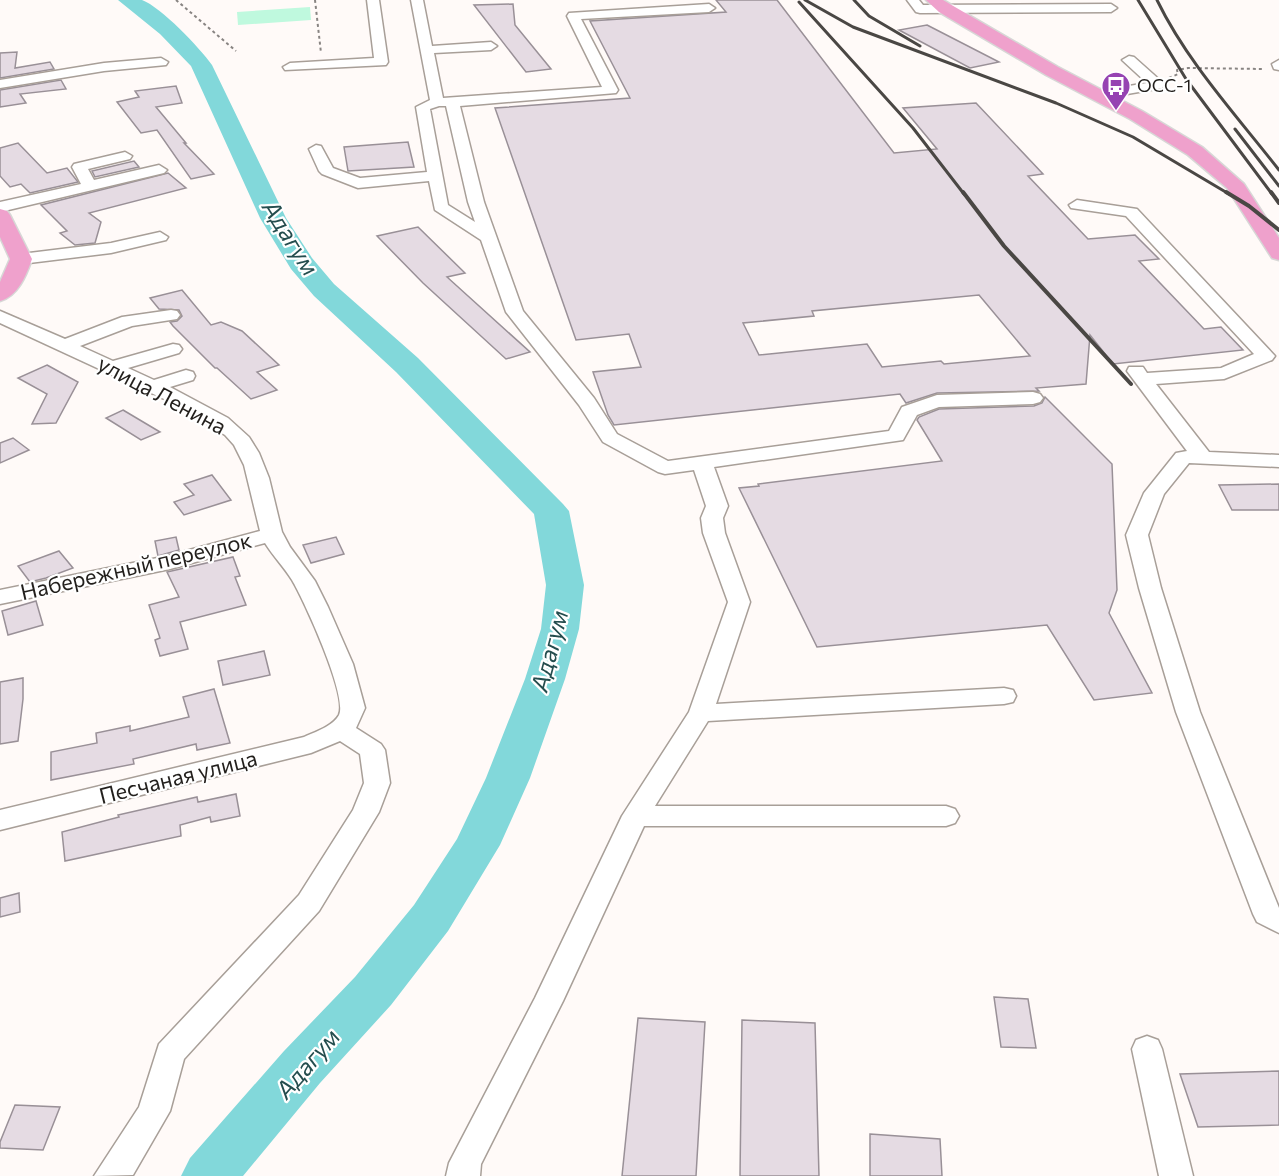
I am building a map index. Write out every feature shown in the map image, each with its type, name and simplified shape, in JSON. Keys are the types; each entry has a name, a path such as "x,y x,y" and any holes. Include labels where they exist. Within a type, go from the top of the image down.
{"main road":[{"path":"939,4 1052,72 1168,135 1213,165 1234,184 1279,254"},
{"path":"0,215 21,259 16,275 0,294"}],"street":[{"path":"417,0 426,50 515,312 587,402 610,438 665,468 896,435 909,411 938,400 1033,398"},
{"path":"914,0 920,9 939,4 1112,8"},
{"path":"290,67 381,62 373,4"},
{"path":"488,237 441,207 423,107 444,102 610,90 571,12 709,8"},
{"path":"426,50 491,46"},
{"path":"1130,60 1157,86"},
{"path":"0,84 104,67 162,62"},
{"path":"1098,95 1157,86"},
{"path":"316,149 327,171 358,183 436,176"},
{"path":"90,186 79,167 125,156"},
{"path":"0,207 159,170"},
{"path":"1077,205 1131,212 1266,356 1224,373 1138,373 1203,458"},
{"path":"21,259 111,248 160,237"},
{"path":"66,345 128,321 171,315"},
{"name":"улица Ленина","path":"0,316 153,386 218,420 240,440 259,477 272,534 304,581 350,690 353,706 345,725"},
{"path":"111,367 173,350"},
{"path":"153,386 186,376"},
{"path":"1279,461 1184,457 1154,492 1137,535 1150,588 1188,712 1268,914 1279,922"},
{"path":"463,1176 465,1163 548,1001 635,816 701,713 739,602 714,533 712,518 717,506 702,463"},
{"name":"Набережный переулок","path":"0,597 171,562 272,534"},
{"path":"701,713 1004,696"},
{"path":"111,1176 121,1165 154,1111 170,1053 309,903 366,812 377,783 372,750 345,725"},
{"name":"Песчаная улица","path":"0,820 311,744 345,725"},
{"path":"635,816 946,816"},
{"path":"1146,1049 1176,1176"}],"path":[{"path":"176,0 236,51"},
{"path":"315,0 323,65"},
{"path":"1157,86 1178,74 1177,70 1188,68 1275,66"}],"green space":[{"path":"310,7 311,20 238,25 237,12"}],"building":[{"path":"716,0 777,0 894,153 937,149 903,108 976,103 1043,174 1028,176 1088,239 1135,235 1159,259 1139,261 1204,329 1221,327 1243,350 1113,364 1090,335 1086,384 1036,388 1039,391 937,393 906,403 900,394 614,425 608,415 593,372 641,367 629,334 576,340 495,108 630,98 590,21 726,12","holes":["979,295 1030,356 882,367 867,344 759,355 743,323 814,316 812,311"]},
{"path":"513,4 515,25 551,69 526,72 474,5"},
{"path":"927,25 999,62 970,68 899,30"},
{"path":"17,52 15,68 50,62 54,69 0,78 0,53"},
{"path":"61,80 66,89 20,94 26,103 0,107 0,90"},
{"path":"176,86 182,103 156,107 186,143 184,143 214,174 191,179 157,130 141,133 117,102 139,97 135,91"},
{"path":"408,142 414,167 348,171 344,147"},
{"path":"18,143 47,173 67,168 78,182 30,193 21,184 10,187 0,176 0,148"},
{"path":"134,161 139,167 95,177 92,171"},
{"path":"168,173 186,188 89,213 101,222 95,243 75,245 60,233 67,231 41,205"},
{"path":"418,227 465,273 447,277 530,352 506,359 423,283 377,236"},
{"path":"182,290 211,325 221,322 242,331 279,365 257,372 277,390 251,399 215,368 173,326 170,322 177,321 182,316 179,310 159,309 150,298"},
{"path":"47,365 78,382 56,423 32,424 47,394 18,378"},
{"path":"1045,397 1112,464 1117,590 1109,613 1152,693 1094,700 1047,625 817,647 739,488 942,461 917,420 919,417 939,409 1034,406 1042,403"},
{"path":"123,410 160,432 141,440 106,418"},
{"path":"13,438 29,450 0,463 0,443"},
{"path":"212,475 231,500 184,515 174,502 194,495 184,484"},
{"path":"1279,484 1279,510 1232,510 1219,485"},
{"path":"176,537 179,550 158,556 155,541"},
{"path":"336,537 344,554 311,563 303,545"},
{"path":"59,551 73,568 30,582 18,566"},
{"path":"233,557 240,576 235,577 246,605 180,622 188,649 160,656 155,640 160,638 149,605 179,597 167,572"},
{"path":"36,601 43,625 8,635 2,611"},
{"path":"264,651 270,675 223,685 218,661"},
{"path":"23,678 18,741 0,744 0,682"},
{"path":"214,689 230,743 197,750 196,744 133,759 134,764 51,780 51,752 97,743 96,733 130,726 130,731 189,717 183,697"},
{"path":"236,794 240,816 211,822 210,817 180,825 181,836 65,861 62,832 119,817 118,815 197,797 198,802"},
{"path":"19,893 20,912 0,917 0,898"},
{"path":"994,997 1028,999 1036,1048 1001,1047"},
{"path":"638,1018 705,1022 696,1176 622,1176"},
{"path":"742,1020 815,1023 819,1176 740,1176"},
{"path":"1279,1071 1279,1125 1198,1127 1180,1074"},
{"path":"15,1105 60,1107 43,1150 0,1148 0,1142"},
{"path":"870,1134 940,1139 942,1176 870,1176"}],"waterway":[{"name":"Адагум","path":"128,0 185,46 201,65 273,218 301,263 324,290 407,365 551,511 565,585 560,629 545,679 508,778 477,845 431,918 373,991 302,1067 209,1176"}],"railway":[{"path":"805,0 853,27 1056,103 1133,137 1229,194"},
{"path":"854,0 869,16 920,46"},
{"path":"1138,0 1186,79 1272,194"},
{"path":"1157,0 1198,67 1279,170"},
{"path":"799,2 913,128 964,194"},
{"path":"1235,129 1279,186"},
{"path":"963,192 1004,246 1131,384"},
{"path":"1226,192 1249,206 1279,230"},
{"path":"1271,192 1279,203"}],"place":[{"name":"ОСС-1","path":"1116,112"}]}
